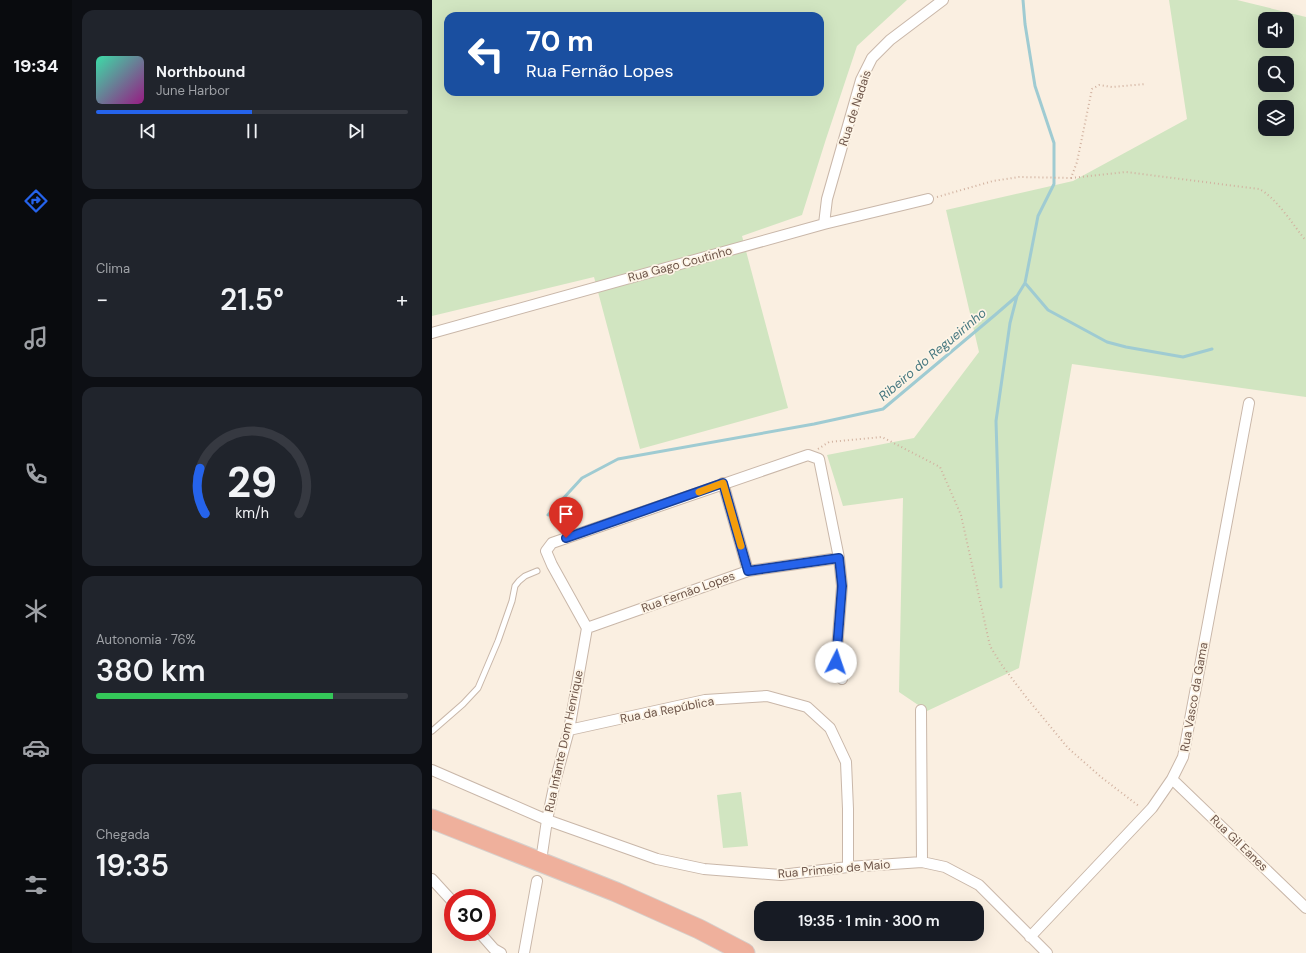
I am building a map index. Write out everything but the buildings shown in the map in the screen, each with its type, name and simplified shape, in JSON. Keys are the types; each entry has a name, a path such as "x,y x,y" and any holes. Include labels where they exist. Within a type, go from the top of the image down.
{"highway":[{"path":"432,819 616,892 699,929 745,953"},
{"path":"432,827 518,862 614,898 696,934 731,953"}],"street":[{"name":"Rua de Nadais","path":"824,224 827,199 861,80 872,58 890,40 943,0"},
{"name":"Rua Gago Coutinho","path":"432,333 824,224 928,200"},
{"name":"Rua Vasco da Gama","path":"1030,937 1148,812 1172,779 1183,757 1249,403"},
{"path":"586,628 546,551 552,543 808,454 819,459 839,558 842,586 836,662 842,679"},
{"path":"723,483 748,571"},
{"name":"Rua Fernão Lopes","path":"586,628 748,571 839,558"},
{"name":"Rua Infante Dom Henrique","path":"542,854 547,820 568,730 586,628"},
{"name":"Rua da República","path":"568,730 704,700 767,696 807,707 830,728 846,762 848,867"},
{"path":"921,710 922,862"},
{"name":"Rua Primeio de Maio","path":"432,770 547,820 657,859 704,869 781,875 848,867 922,862 945,867 979,886 1047,953"},
{"name":"Rua Gil Eanes","path":"1172,779 1306,908"},
{"path":"432,879 444,892"},
{"path":"524,953 537,881"},
{"path":"487,941 494,949 501,953"}],"lane":[{"path":"432,731 463,704 478,688 498,641 512,602 515,586 525,576 537,571"}],"path":[{"path":"1071,178 1077,162 1092,89 1099,85 1112,87 1146,84"},
{"path":"928,200 993,181 1019,177 1071,178 1126,172 1259,189 1282,210 1306,241"},
{"path":"808,454 829,442 882,437 940,467 961,515 990,646 1001,664 1026,697 1068,748 1101,777 1148,812"}],"green space":[{"path":"432,0 907,0 857,46 802,215 742,236 788,408 640,449 594,277 432,316"},
{"path":"1169,0 1237,0 1286,12 1258,12 1258,48 1294,48 1294,14 1306,17 1306,397 1072,364 1019,668 927,711 899,692 903,498 843,506 827,455 914,438 979,352 946,210 1073,181 1187,119"},
{"path":"741,792 748,846 723,848 717,795"}],"waterway":[{"name":"Ribeiro do Regueirinho","path":"548,515 582,478 618,459 814,424 883,409 1017,296 1025,283 1038,216 1054,184 1054,143 1035,86 1025,24 1023,0"},
{"path":"1025,283 1048,310 1107,342 1126,347 1183,357 1212,349"},
{"path":"1001,587 996,421 1010,323 1017,296"}],"slow traffic":[{"path":"699,492 723,483 741,546"}],"route":[{"path":"566,538 723,483 748,571 839,558 842,586 836,662"}]}
